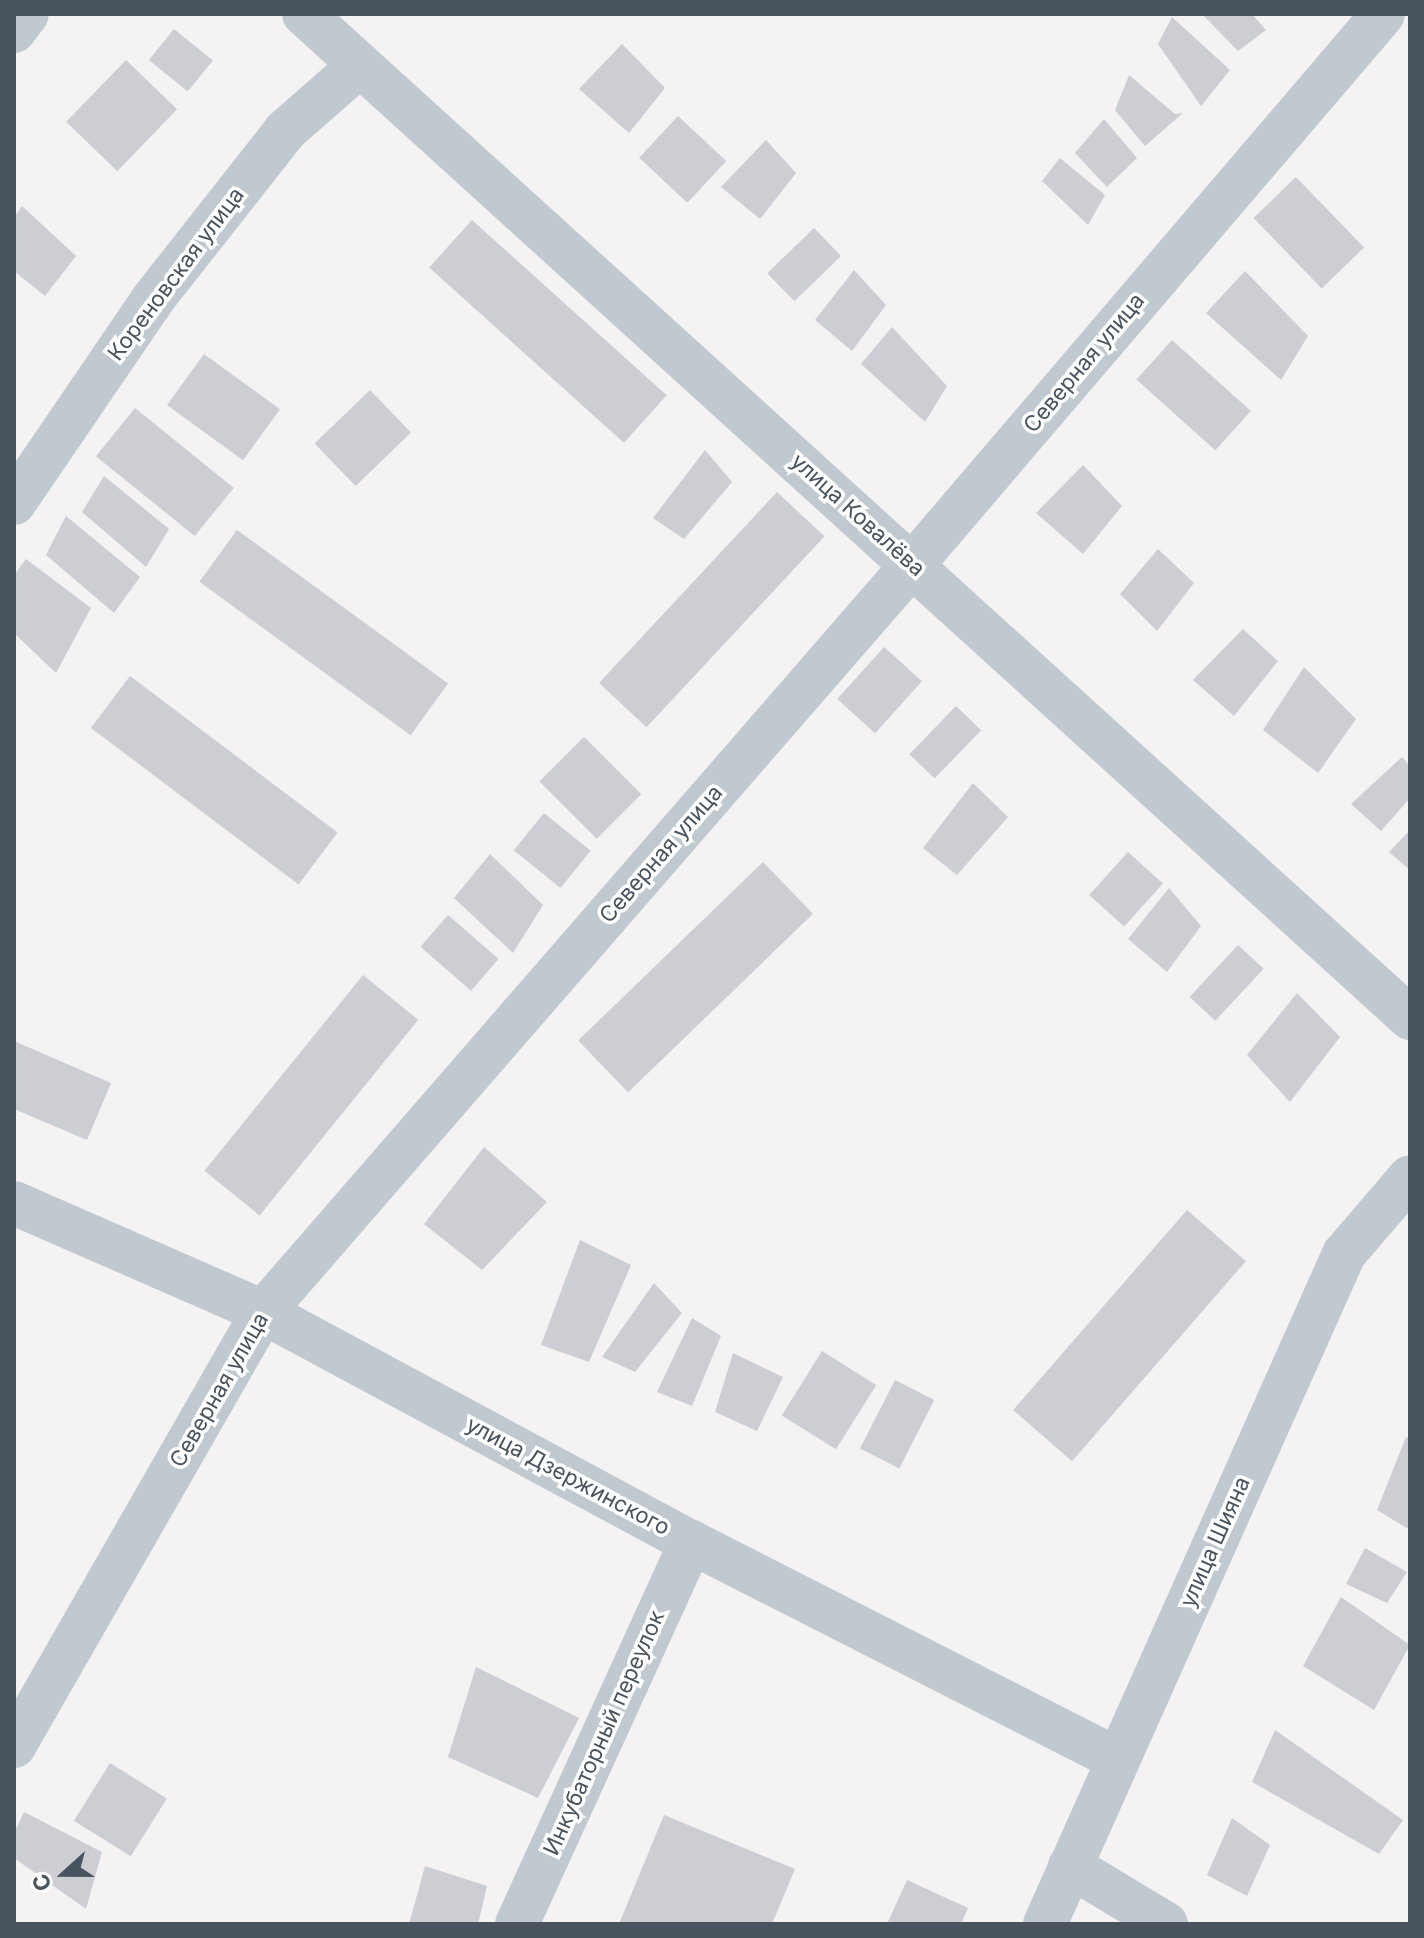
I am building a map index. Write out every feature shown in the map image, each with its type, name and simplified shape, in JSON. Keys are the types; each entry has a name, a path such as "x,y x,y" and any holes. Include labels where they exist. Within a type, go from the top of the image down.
{"street":[{"path":"14,31 27,14"},
{"name":"Северная улица","path":"14,1746 263,1312 913,564 1383,14"},
{"name":"улица Ковалёва","path":"317,18 360,65 1410,1018"},
{"name":"Кореновская улица","path":"14,503 153,299 285,131 360,65"},
{"name":"улица Шияна","path":"1045,1924 1344,1254 1410,1177"},
{"name":"улица Дзержинского","path":"14,1203 263,1312 691,1542 1117,1759"},
{"name":"Инкубаторный переулок","path":"517,1924 691,1542"},
{"path":"1070,1866 1166,1924"}],"building":[{"path":"1202,14 1252,14 1266,30 1238,51"},
{"path":"1172,17 1230,70 1201,106 1158,44"},
{"path":"174,29 213,60 188,92 149,60"},
{"path":"622,44 665,88 629,133 579,89"},
{"path":"126,60 177,109 117,171 66,122"},
{"path":"1129,75 1175,114 1183,113 1145,146 1115,110"},
{"path":"678,116 726,161 687,203 639,158"},
{"path":"1104,119 1137,158 1107,187 1075,153"},
{"path":"766,140 796,173 760,219 721,187"},
{"path":"1060,158 1105,195 1088,225 1042,181"},
{"path":"1296,177 1364,247 1322,288 1254,218"},
{"path":"22,206 76,256 45,296 14,271 14,218"},
{"path":"472,220 667,395 624,443 429,268"},
{"path":"814,228 841,256 794,301 767,273"},
{"path":"854,270 886,305 852,351 815,320"},
{"path":"1245,271 1308,336 1281,380 1206,313"},
{"path":"892,327 947,386 925,422 861,364"},
{"path":"1172,340 1251,411 1215,450 1137,379"},
{"path":"204,354 280,409 243,460 167,405"},
{"path":"370,390 411,432 356,486 315,443"},
{"path":"135,408 234,488 195,536 96,456"},
{"path":"705,450 732,482 684,539 653,518"},
{"path":"1083,465 1122,506 1083,554 1036,513"},
{"path":"104,476 169,529 146,567 82,512"},
{"path":"777,492 825,536 647,727 599,683"},
{"path":"66,516 140,577 114,613 46,555"},
{"path":"237,530 448,683 411,735 199,582"},
{"path":"1158,549 1194,583 1157,631 1120,594"},
{"path":"26,559 91,608 56,673 14,633 14,575"},
{"path":"1243,629 1278,661 1234,716 1193,680"},
{"path":"884,647 922,681 875,733 837,699"},
{"path":"1304,667 1356,719 1318,773 1263,730"},
{"path":"130,676 338,832 299,884 91,728"},
{"path":"956,706 981,730 935,779 909,754"},
{"path":"584,737 641,794 597,839 539,782"},
{"path":"1402,757 1410,766 1410,798 1381,831 1351,804"},
{"path":"973,783 1008,817 957,875 923,848"},
{"path":"544,813 591,851 560,888 514,850"},
{"path":"1410,830 1410,870 1389,852"},
{"path":"1128,852 1163,883 1124,927 1089,895"},
{"path":"490,854 543,905 513,953 454,898"},
{"path":"763,862 813,914 628,1092 578,1041"},
{"path":"1169,888 1201,926 1167,972 1128,939"},
{"path":"448,915 499,959 471,991 420,947"},
{"path":"1238,945 1264,969 1215,1021 1190,997"},
{"path":"363,975 418,1020 260,1216 204,1171"},
{"path":"1297,993 1340,1037 1290,1102 1247,1055"},
{"path":"14,1041 111,1083 87,1140 14,1109"},
{"path":"484,1147 547,1202 482,1270 424,1224"},
{"path":"1187,1210 1246,1261 1072,1461 1013,1410"},
{"path":"580,1240 631,1265 589,1362 541,1345"},
{"path":"654,1283 682,1313 635,1372 602,1357"},
{"path":"692,1318 721,1336 692,1406 657,1392"},
{"path":"822,1351 876,1385 836,1449 782,1415"},
{"path":"733,1353 783,1377 757,1431 715,1412"},
{"path":"895,1380 934,1400 899,1469 860,1449"},
{"path":"1406,1437 1410,1439 1410,1530 1377,1510"},
{"path":"1365,1548 1407,1572 1387,1603 1346,1584"},
{"path":"1341,1597 1410,1645 1374,1710 1303,1666"},
{"path":"476,1667 579,1718 538,1798 448,1757"},
{"path":"1275,1730 1403,1820 1379,1854 1252,1782"},
{"path":"110,1763 167,1799 131,1856 74,1821"},
{"path":"24,1812 102,1852 86,1909 14,1858 14,1833"},
{"path":"664,1815 795,1869 772,1924 619,1924"},
{"path":"1232,1818 1270,1845 1247,1896 1207,1875"},
{"path":"425,1866 487,1886 478,1924 409,1924"},
{"path":"907,1880 968,1908 961,1924 887,1924"}]}
